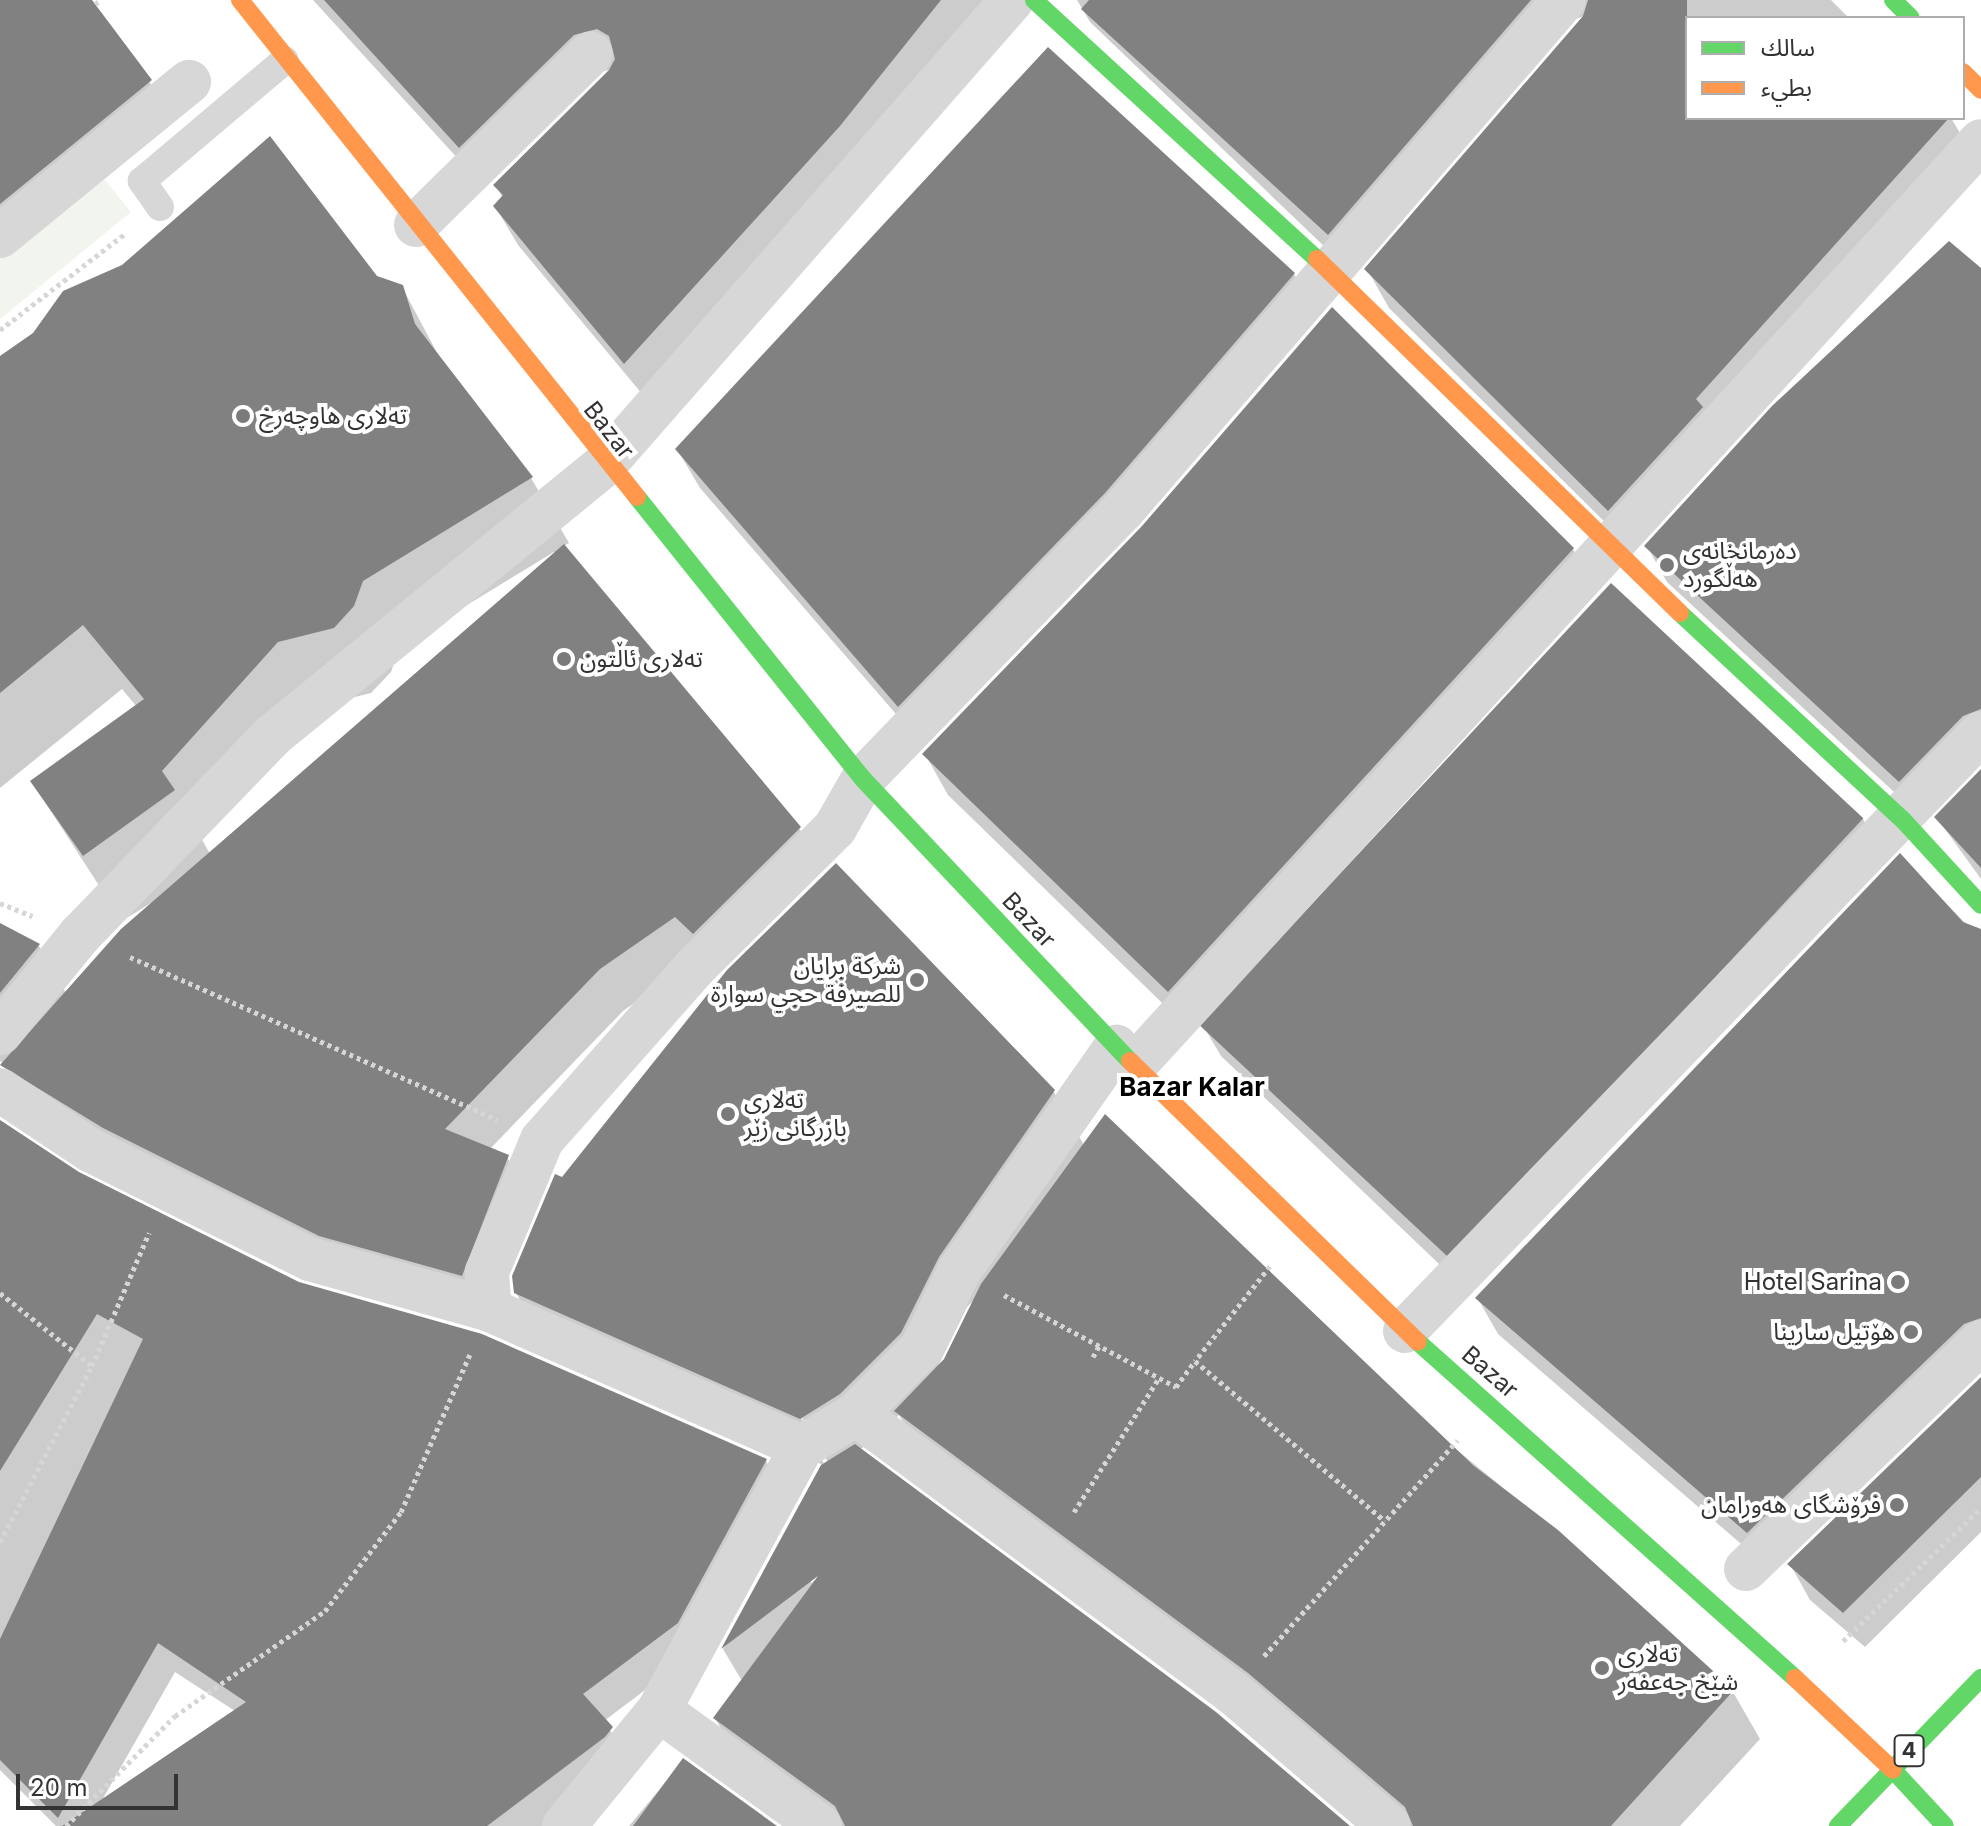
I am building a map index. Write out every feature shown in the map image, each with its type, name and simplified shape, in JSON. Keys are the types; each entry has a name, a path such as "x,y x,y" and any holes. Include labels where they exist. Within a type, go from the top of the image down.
{"main road":[{"name":"Bazar","path":"240,0 605,464 863,779 1125,1056 1405,1331 1666,1556 1893,1770 1945,1826"},
{"path":"1034,0 1334,274 1608,546 1903,820 1981,905"},
{"path":"1893,0 1909,16"},
{"path":"1965,74 1981,90"},
{"name":"4","path":"1838,1826 1981,1678"}],"street":[{"path":"0,1033 80,935 272,736 605,464 1012,0"},
{"path":"490,1310 487,1272 542,1140 694,968 835,828 863,779 1123,510 1334,274 1564,0"},
{"path":"416,225 591,53"},
{"path":"0,236 189,82"},
{"path":"564,1826 659,1710 802,1447 856,1414 922,1348 959,1271 1125,1056 1608,546 1981,141"},
{"path":"1405,1331 1903,820 1981,733"},
{"path":"0,1090 166,1192 310,1259 490,1310 802,1447"},
{"path":"1746,1569 1981,1342"},
{"path":"856,1414 1232,1692 1389,1826"},
{"path":"659,1710 820,1826"}],"lane":[{"path":"160,207 142,181 285,60"}],"path":[{"path":"0,330 160,207"},
{"path":"80,935 542,1140"},
{"path":"0,1542 92,1366 166,1192"},
{"path":"959,1271 1176,1387 1275,1259"},
{"path":"0,1293 92,1366"},
{"path":"66,1826 175,1716 325,1611 401,1512 490,1310"},
{"path":"1093,1357 1099,1346"},
{"path":"1195,1361 1385,1521"},
{"path":"1047,1556 1159,1378"},
{"path":"1232,1692 1461,1437"},
{"path":"1843,1641 1981,1508"}],"shaded area":[{"path":"100,174 131,212 0,319 0,256"}],"building":[{"path":"0,0 92,0 152,80 0,204"},
{"path":"324,0 941,0 840,126 624,364 493,206 503,195 493,185 609,70 615,59 609,36 597,29 574,35 459,148"},
{"path":"1089,0 1531,0 1328,235 1081,9"},
{"path":"1588,0 1687,0 1685,120 1947,120 1696,399 1703,407 1608,511 1364,269 1583,16"},
{"path":"1048,47 1295,273 1105,493 898,707 675,449"},
{"name":"تەلاری هاوچەرخ","path":"270,136 377,276 403,285 415,324 533,477 363,581 354,606 334,628 278,642 162,771 175,790 83,856 30,781 144,699 83,625 0,693 0,356 33,333 63,291 122,265"},
{"path":"1949,241 1981,268 1981,709 1963,716 1899,782 1644,546 1772,406"},
{"path":"1332,307 1574,548 1168,992 922,754 1142,526"},
{"path":"564,544 801,827 693,934 675,917 600,969 445,1129 509,1155 462,1276 319,1236 103,1128 0,1065 121,929"},
{"path":"1611,583 1863,818 1451,1260 1199,1025"},
{"path":"1981,769 1981,868 1934,817"},
{"path":"1900,853 1963,922 1981,929 1981,1318 1964,1324 1747,1533 1475,1298"},
{"path":"836,863 1055,1090 939,1257 901,1333 840,1394 800,1419 514,1293 512,1276 555,1174 562,1177 727,970"},
{"path":"0,923 40,944 0,993"},
{"path":"1105,1114 1474,1466 1558,1530 1734,1690 1611,1826 1413,1826 1405,1807 1248,1673 894,1411 944,1359 981,1284"},
{"path":"0,1120 79,1172 299,1282 482,1334 767,1459 678,1623 583,1694 613,1727 605,1737 487,1826 62,1826 246,1702 158,1643 58,1818 0,1760 0,1639 143,1339 97,1314 0,1471"},
{"path":"1981,1377 1981,1477 1843,1613 1787,1564"},
{"path":"855,1444 1216,1712 1350,1826 845,1826 835,1806 713,1718 818,1576 721,1649 821,1465"},
{"path":"683,1758 777,1826 633,1826"}],"traffic: fast":[{"path":"1034,0 1317,259"},
{"path":"1893,0 1909,16"},
{"path":"637,497 863,779 1130,1061"},
{"path":"1680,613 1903,820 1981,905"},
{"path":"1418,1342 1795,1678"},
{"path":"1838,1826 1981,1678"},
{"path":"1893,1770 1945,1826"}],"traffic: slow":[{"path":"240,0 637,497"},
{"path":"1965,74 1981,90"},
{"path":"1317,259 1680,613"},
{"path":"1130,1061 1418,1342"},
{"path":"1795,1678 1893,1770"}],"place":[{"name":"تەلاری هاوچەرخ","path":"243,416"},
{"name":"دەرمانخانەی هەڵگورد","path":"1667,565"},
{"name":"تەلاری ئاڵتون","path":"564,659"},
{"name":"شركة برايان للصيرفة حجي سوارة","path":"917,980"},
{"name":"تەلاری بازرگانی زێر","path":"728,1114"},
{"name":"Hotel Sarina","path":"1898,1282"},
{"name":"هۆتیل سارینا","path":"1911,1332"},
{"name":"فرۆشگای هەورامان","path":"1897,1505"},
{"name":"تەلاری شێخ جەعفەر","path":"1602,1668"}],"district":[{"name":"Bazar Kalar","path":"1192,1087"}]}
